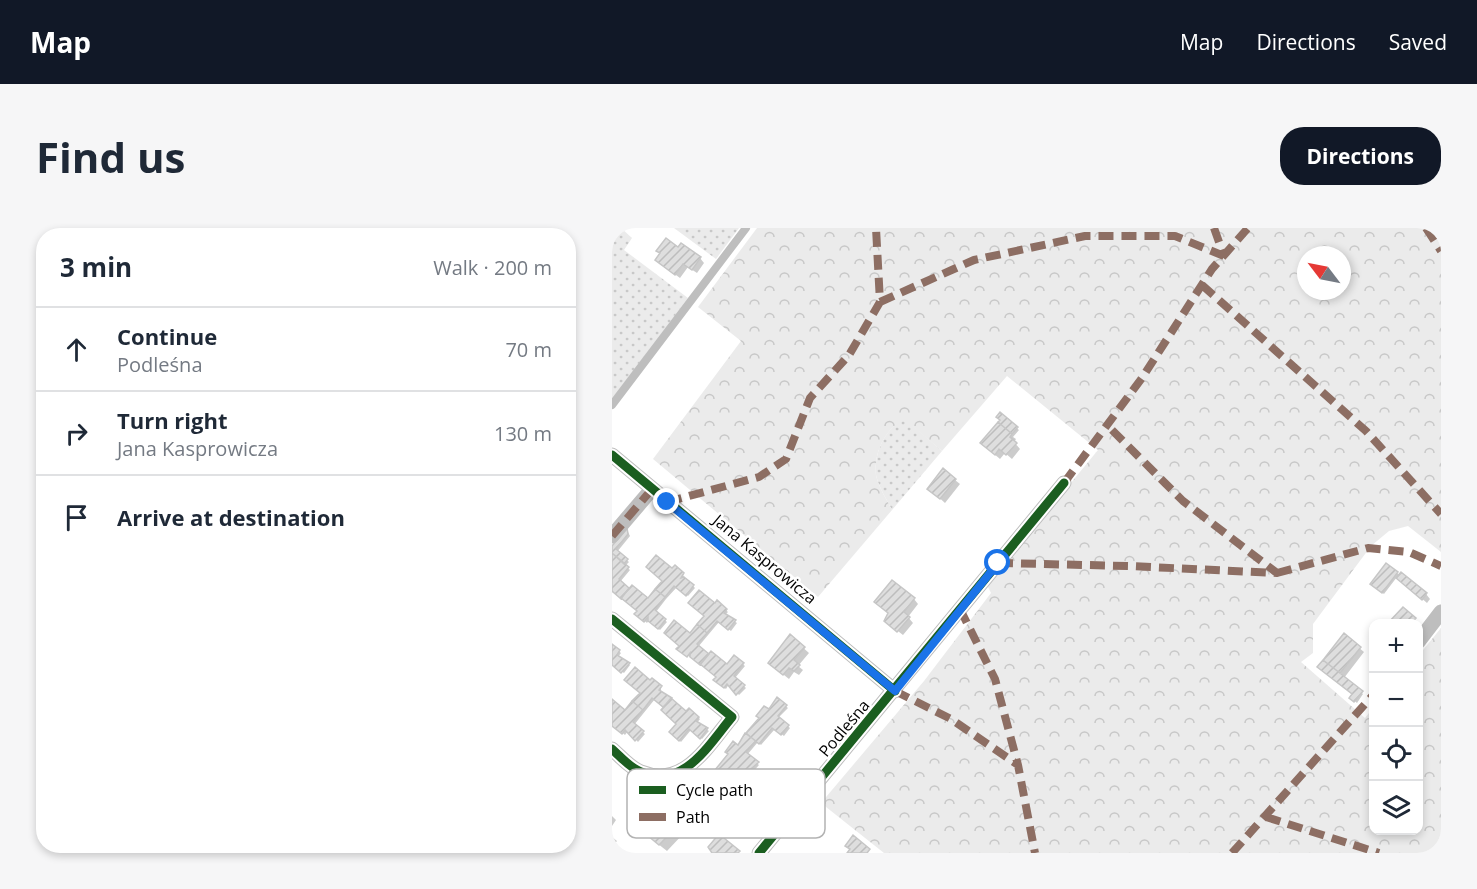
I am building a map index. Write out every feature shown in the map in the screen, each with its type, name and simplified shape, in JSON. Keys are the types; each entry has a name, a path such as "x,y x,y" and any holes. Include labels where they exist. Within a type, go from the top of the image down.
{"street":[{"name":"Jana Kasprowicza","path":"612,455 895,691"},
{"name":"Podleśna","path":"825,774 1064,483"},
{"path":"612,536 652,489"},
{"path":"1423,637 1441,612"},
{"path":"612,619 732,717 688,769"},
{"path":"612,749 636,769"},
{"name":"Podleśna","path":"759,853 772,838"}],"lane":[{"path":"612,405 746,228"}],"green space":[{"path":"612,228 621,228 632,238 624,250 688,298 612,399"},
{"path":"674,228 739,228 716,259"},
{"path":"757,228 1441,228 1441,552 1408,526 1389,531 1371,546 1313,624 1313,653 1301,662 1365,718 1369,713 1369,835 1423,835 1423,650 1441,628 1441,853 884,853 825,806 825,798 924,681 991,593 987,585 1098,450 1007,376 942,451 904,419 886,435 877,458 877,479 892,510 818,597 653,459 741,341 698,307"},
{"path":"904,418 942,451 892,510 877,479 877,458 886,435"}],"building":[{"path":"666,238 678,247 681,243 701,257 692,270 683,264 675,275 655,260 660,253 656,251"},
{"path":"1000,412 1018,427 1012,434 998,422 1000,420 996,417"},
{"path":"998,422 1012,434 1010,437 1017,443 1006,455 999,449 995,455 980,443"},
{"path":"943,468 956,479 940,499 927,489"},
{"path":"627,528 628,534 616,549 628,559 624,564 612,553 612,546"},
{"path":"612,553 629,567 619,579 629,588 621,599 612,591"},
{"path":"656,555 672,568 675,565 684,573 681,578 684,577 694,585 686,596 674,586 665,597 655,589 662,581 646,567"},
{"path":"1386,563 1398,572 1382,593 1370,584"},
{"path":"1401,572 1427,593 1422,600 1396,578"},
{"path":"892,580 915,598 904,612 910,617 897,632 884,621 888,613 874,602"},
{"path":"632,585 648,598 655,589 665,597 655,610 666,619 658,629 648,621 648,617 644,622 634,614 637,611 621,598"},
{"path":"699,590 715,603 717,600 727,609 724,613 736,620 728,630 717,621 707,633 697,624 704,616 688,603"},
{"path":"1403,607 1416,618 1415,619 1392,619"},
{"path":"674,620 690,633 697,624 707,633 697,644 709,654 700,665 690,657 690,653 687,657 676,649 679,646 664,633"},
{"path":"1344,633 1361,647 1340,673 1323,660"},
{"path":"790,634 805,647 794,660 800,665 794,671 789,668 783,675 768,663"},
{"path":"612,644 620,650 617,655 630,663 621,673 612,665"},
{"path":"711,651 727,664 734,655 744,663 734,676 745,685 736,695 727,684 724,688 713,680 716,677 700,664"},
{"path":"1323,660 1363,691 1354,702 1349,698 1352,694 1317,667"},
{"path":"635,667 650,680 652,678 662,686 659,690 672,698 663,707 652,698 643,710 632,701 640,693 624,680"},
{"path":"777,697 787,705 778,716 789,725 781,735 772,728 759,744 746,733 759,718 756,716 764,706 769,709"},
{"path":"671,698 686,711 689,708 699,717 696,721 708,728 700,739 689,729 679,741 669,732 676,724 661,710"},
{"path":"612,699 625,710 632,701 643,710 633,722 644,731 635,741 625,730 622,734 612,726"},
{"path":"745,733 756,741 746,752 759,762 751,769 716,769 728,754 725,752 733,741 738,745"},
{"path":"853,835 870,849 867,853 847,853 850,849 845,846"},
{"path":"650,838 666,838 659,845"},
{"path":"716,838 724,838 740,851 738,853 712,853 708,847"}],"marked path":[{"path":"667,502 759,477 786,459 810,398 849,355 880,302 876,228"},
{"path":"1214,228 1224,256"},
{"path":"1064,483 1142,378 1212,269 1248,228"},
{"path":"1426,228 1441,251"},
{"path":"880,302 974,260 1085,236 1175,236 1224,256"},
{"path":"1202,285 1366,431 1441,514"},
{"path":"998,563 1277,573 1183,501 1108,426"},
{"path":"612,536 652,489"},
{"path":"1277,573 1368,548 1409,552 1441,566"},
{"path":"960,609 995,679 1018,765 1035,853"},
{"path":"895,691 951,719 1018,765"},
{"path":"1232,853 1369,700"},
{"path":"1266,817 1379,853"}],"cycle path":[{"path":"612,455 895,691"},
{"path":"825,773 1064,483"},
{"path":"612,619 732,717 704,751 684,769"},
{"path":"612,749 635,769"},
{"path":"759,853 771,838"}],"route":[{"path":"667,502 895,691 998,563"}]}
